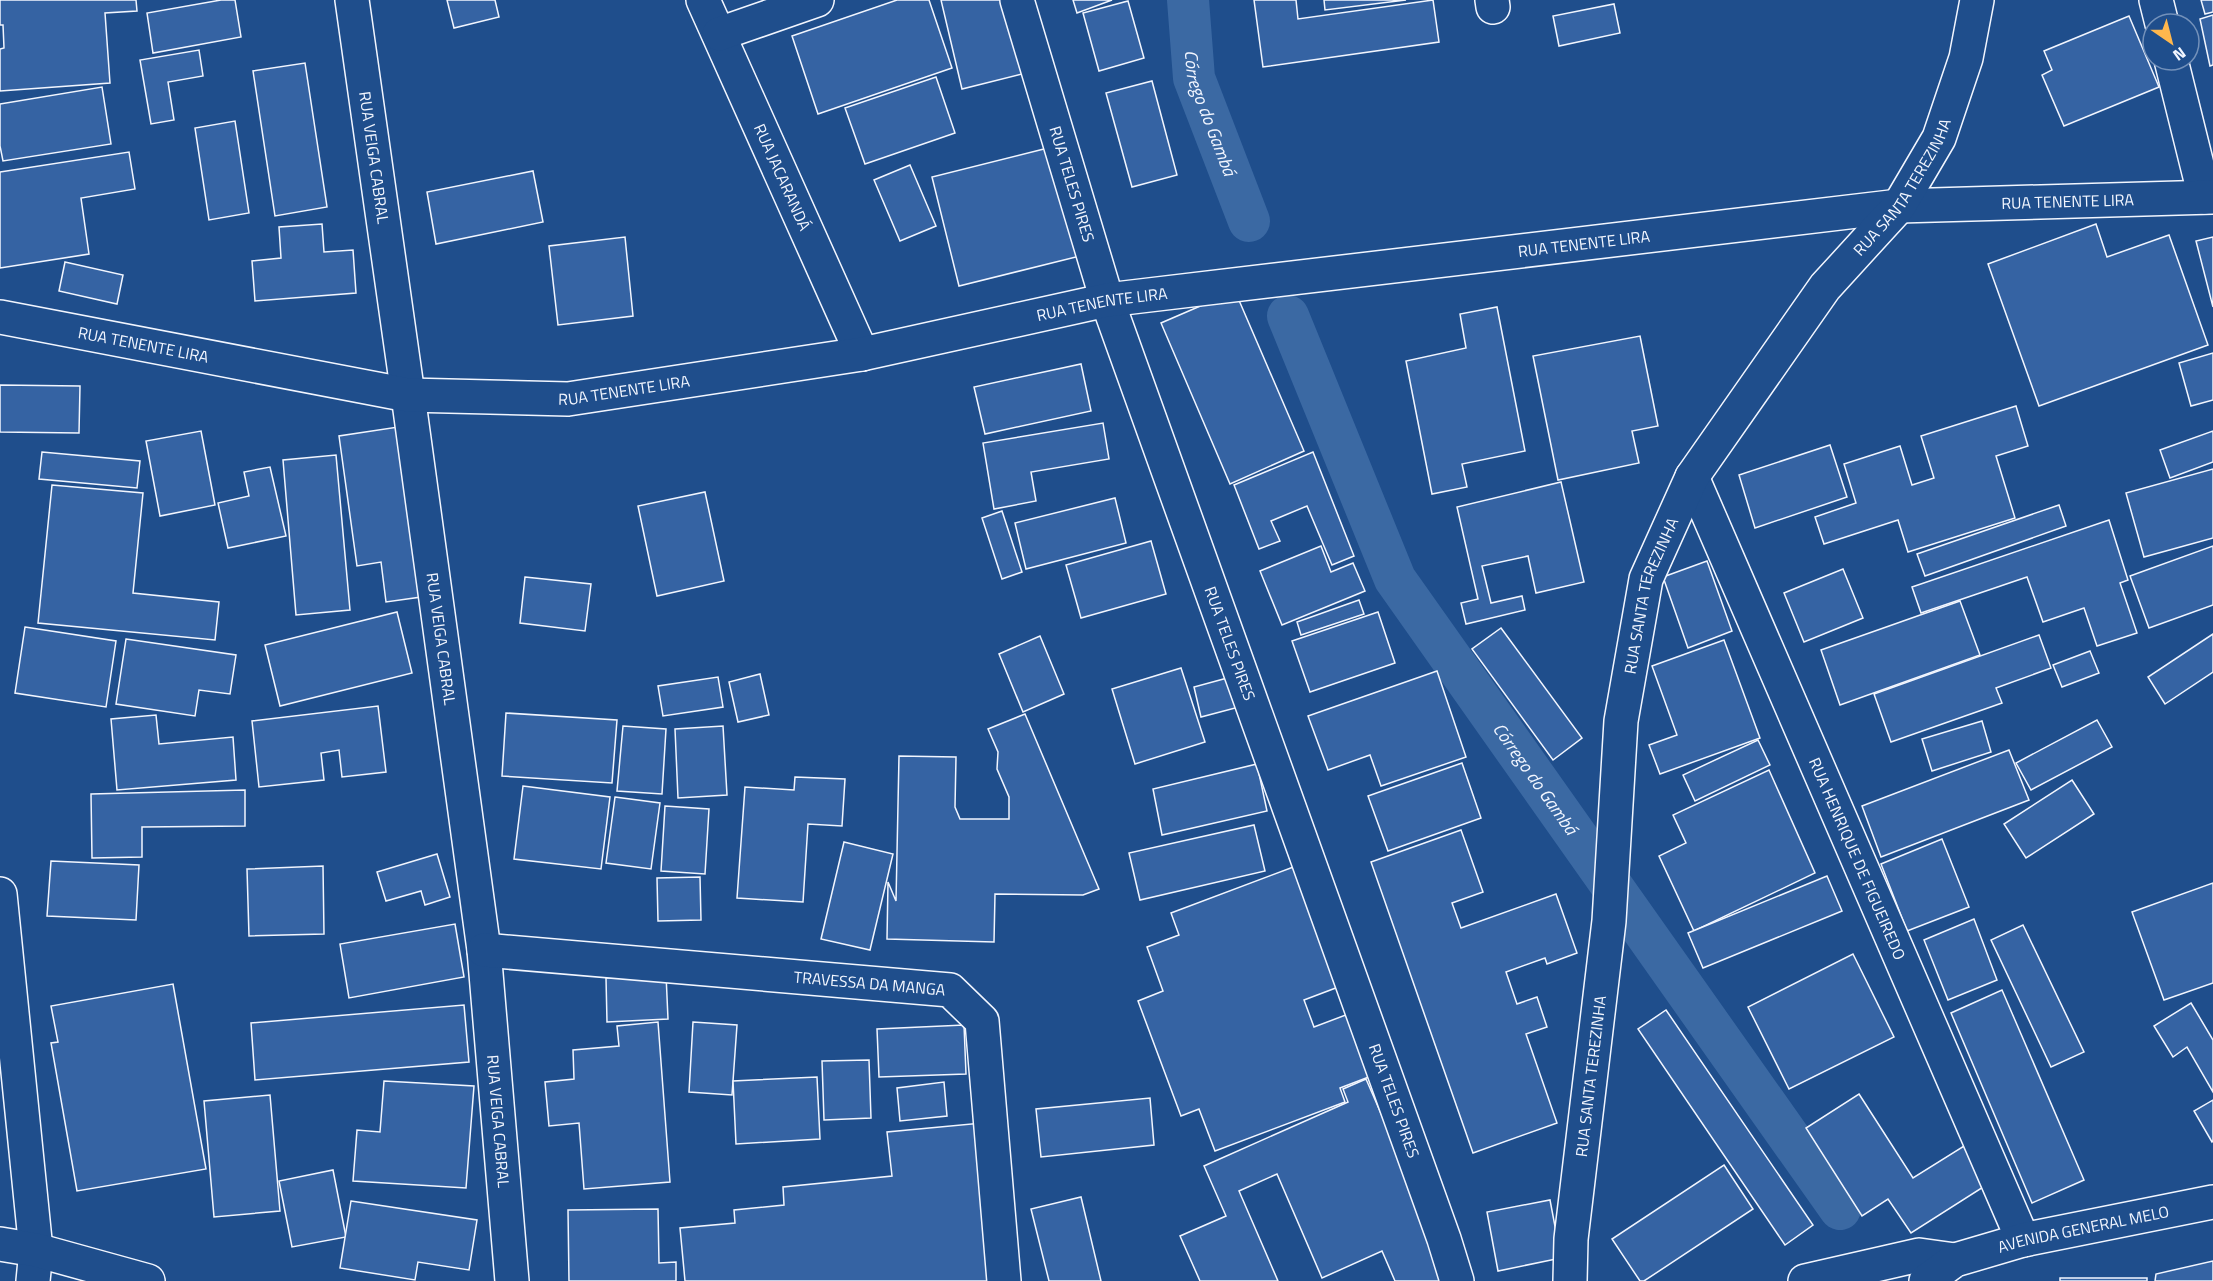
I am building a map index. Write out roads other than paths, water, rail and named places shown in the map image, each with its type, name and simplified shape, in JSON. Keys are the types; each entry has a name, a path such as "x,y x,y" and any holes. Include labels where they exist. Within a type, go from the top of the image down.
{"street":[{"name":"RUA VEIGA CABRAL","path":"352,0 484,950 512,1281"},
{"name":"RUA JACARANDÁ","path":"703,0 862,354"},
{"path":"719,34 817,0"},
{"name":"RUA TELES PIRES","path":"1017,0 1107,300 1444,1239 1457,1281"},
{"name":"RUA SANTA TEREZINHA","path":"1570,1281 1571,1239 1609,921 1621,721 1646,579 1692,477 1825,288 1899,206 1939,138 1966,58 1977,0"},
{"path":"2174,72 2209,197"},
{"name":"RUA TENENTE LIRA","path":"0,317 408,395 568,399 862,354 1107,300 1899,206 2209,197"},
{"name":"RUA HENRIQUE DE FIGUEIREDO","path":"1692,477 2023,1240"},
{"path":"0,894 34,1266"},
{"name":"TRAVESSA DA MANGA","path":"484,950 950,990 982,1021 1004,1281"},
{"name":"AVENIDA GENERAL MELO","path":"1820,1279 1921,1272 2023,1240 2213,1202"},
{"path":"0,1244 34,1266 148,1281"}],"waterway":[{"name":"Córrego do Gambá","path":"1188,0 1194,78 1249,221"},
{"name":"Córrego do Gambá","path":"1288,316 1395,579 1840,1209"}]}
